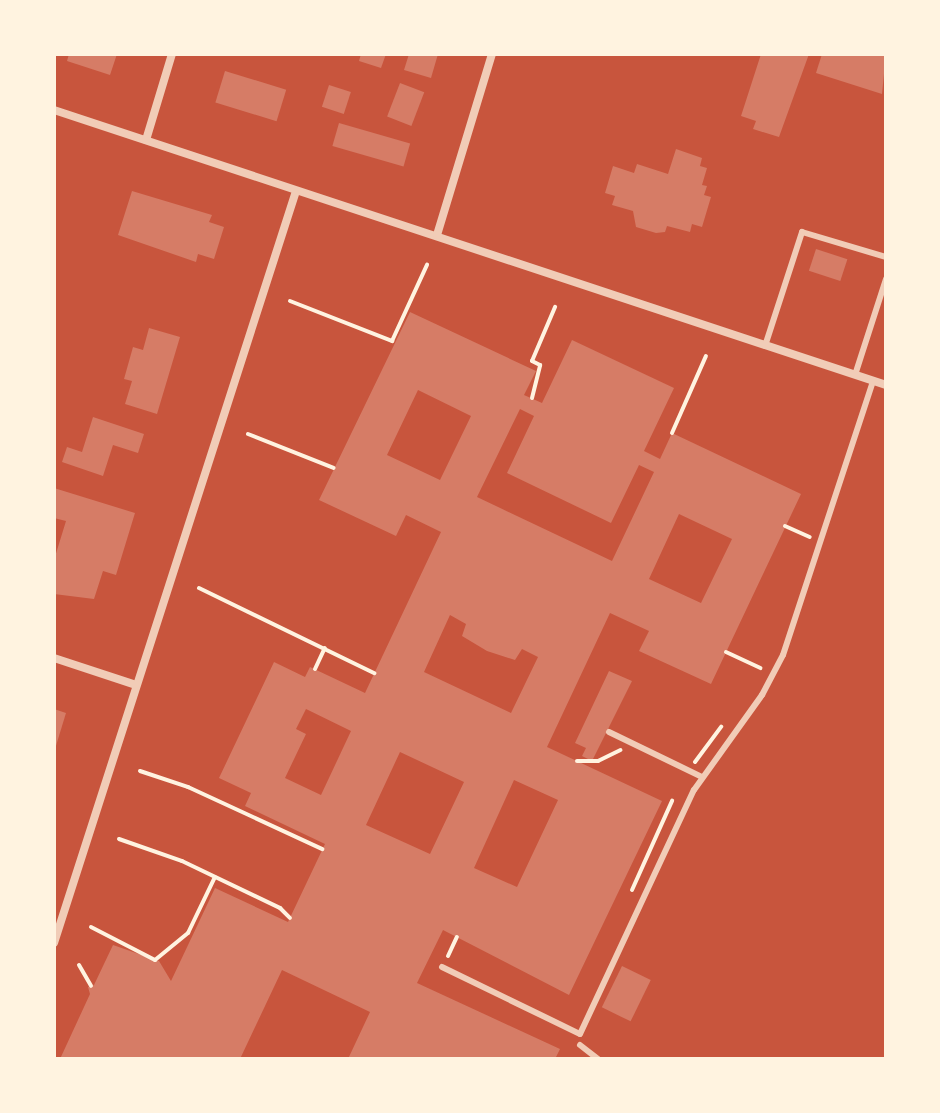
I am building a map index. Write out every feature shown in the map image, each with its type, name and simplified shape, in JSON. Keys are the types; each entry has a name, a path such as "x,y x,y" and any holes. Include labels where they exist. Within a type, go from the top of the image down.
{"street":[{"path":"146,140 172,54"},
{"path":"437,235 492,54"},
{"path":"54,110 886,385"},
{"path":"54,943 296,191"},
{"path":"54,658 136,685"}],"lane":[{"path":"765,346 802,232 886,257"},
{"path":"855,375 886,279"},
{"path":"442,967 580,1034 702,777 762,695 783,655 873,381"},
{"path":"609,732 702,777"},
{"path":"580,1045 598,1059"}],"path":[{"path":"290,301 392,341 427,265"},
{"path":"532,398 540,365 532,361 555,307 538,352"},
{"path":"672,433 706,356"},
{"path":"248,434 334,468"},
{"path":"805,551 815,522"},
{"path":"785,526 810,537"},
{"path":"199,588 374,673"},
{"path":"315,669 325,648"},
{"path":"726,652 761,668"},
{"path":"755,680 768,655"},
{"path":"690,771 728,718"},
{"path":"577,761 598,761 633,743"},
{"path":"140,771 208,796 322,849"},
{"path":"640,903 631,888 677,793"},
{"path":"119,839 215,877 280,908 290,918"},
{"path":"91,927 155,960 188,933 215,877"},
{"path":"442,967 457,937"},
{"path":"79,965 91,986"}],"building":[{"path":"69,54 117,54 110,75 67,61"},
{"path":"361,54 386,54 381,68 359,61"},
{"path":"409,54 438,54 431,78 404,70"},
{"path":"761,54 809,54 779,137 753,129 756,121 741,116"},
{"path":"822,54 886,54 882,94 816,73"},
{"path":"225,71 286,90 277,121 215,103"},
{"path":"400,83 424,92 411,126 387,117"},
{"path":"329,85 351,92 344,114 322,107"},
{"path":"339,123 410,143 404,166 332,146"},
{"path":"676,149 702,158 700,166 707,168 702,185 707,186 704,195 711,197 702,227 692,224 690,232 667,226 665,232 656,233 636,227 633,211 612,205 615,196 605,193 613,166 634,173 637,164 668,174"},
{"path":"132,191 212,215 209,222 224,227 214,259 198,254 196,262 118,235"},
{"path":"816,249 847,259 840,281 809,271"},
{"path":"410,312 536,371 524,395 542,403 572,340 674,388 644,451 660,459 672,433 801,494 711,684 639,651 649,631 610,613 547,747 662,801 569,995 443,930 417,983 560,1049 555,1059 348,1059 370,1012 282,970 240,1059 60,1059 90,994 88,987 94,985 113,945 159,961 171,981 215,888 288,922 325,844 245,806 251,793 219,778 274,662 305,677 310,667 365,693 441,532 406,515 396,536 319,500","holes":["418,390 471,416 440,480 387,455","520,409 534,416 507,473 611,523 639,465 654,472 612,561 477,497","679,514 732,539 701,603 649,579","450,615 466,624 462,636 487,651 515,660 522,649 538,657 511,713 424,672","306,709 351,731 321,795 285,778 306,734 296,729","400,752 464,782 430,854 366,825","514,780 558,800 517,887 474,868"]},
{"path":"149,328 180,337 157,414 125,404 132,381 124,379 133,347 143,350"},
{"path":"93,417 144,434 138,453 113,445 103,476 62,462 67,447 82,452"},
{"path":"54,488 135,513 116,575 103,571 94,599 54,594 54,560 66,521 54,518"},
{"path":"609,671 632,681 592,761 582,756 586,748 575,743"},
{"path":"54,709 66,713 55,749 54,749"},
{"path":"622,966 651,980 631,1021 602,1007"}]}
